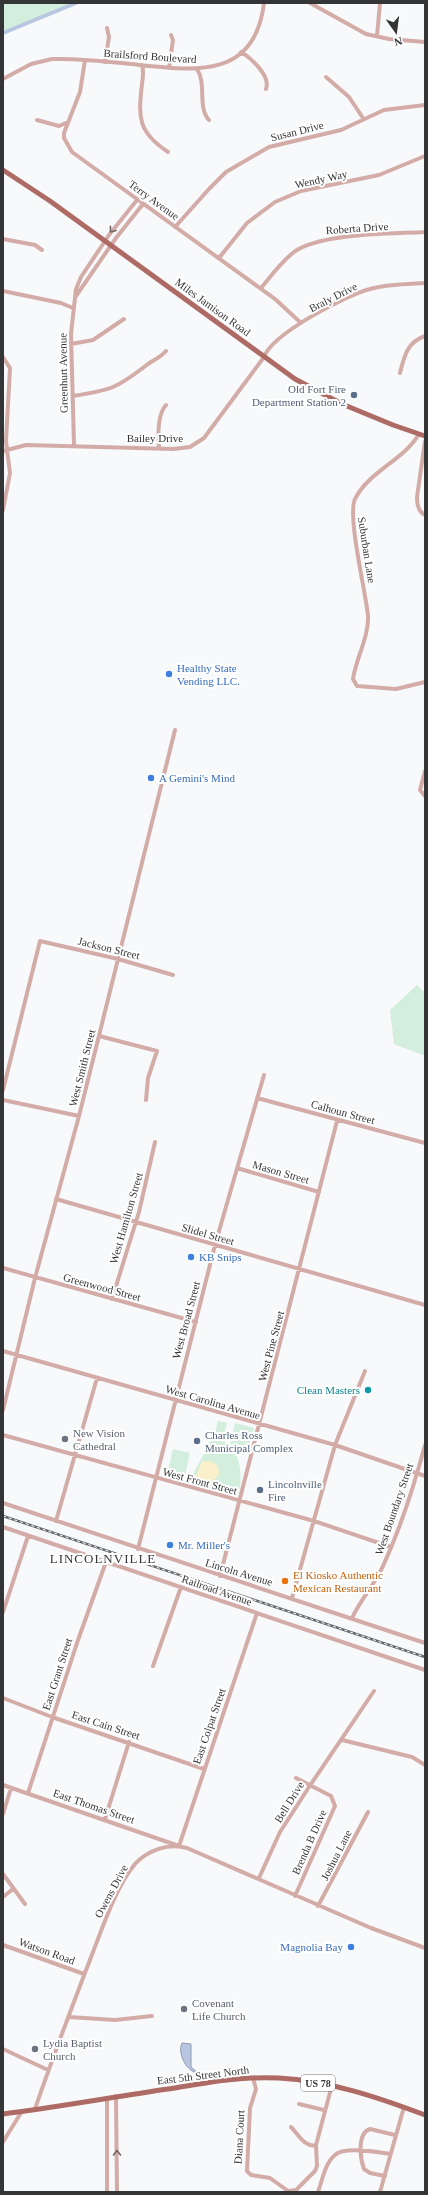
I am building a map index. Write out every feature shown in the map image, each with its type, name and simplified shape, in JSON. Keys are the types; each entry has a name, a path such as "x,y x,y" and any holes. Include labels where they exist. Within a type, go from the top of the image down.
{"main road":[{"name":"Miles Jamison Road","path":"3,170 32,188 295,379 331,398 425,436"},
{"name":"East 5th Street North","path":"3,2114 213,2082 253,2078 293,2079 332,2085 365,2093 425,2115"}],"street":[{"name":"Brailsford Boulevard","path":"3,79 22,68 41,61 62,58 169,68 207,69 222,64 241,52 257,31 264,3"},
{"path":"310,3 357,30 377,36 425,42"},
{"path":"377,36 380,3"},
{"path":"105,62 109,37 107,28"},
{"path":"169,68 173,40 171,36"},
{"path":"241,52 265,77 268,83 266,89"},
{"name":"Terry Avenue","path":"85,60 80,92 66,123 64,138 72,152 261,288 288,309 301,324"},
{"path":"142,65 144,72 140,111 141,125 148,137 168,152"},
{"path":"196,69 202,81 205,111 209,120"},
{"path":"326,77 349,97 363,118"},
{"name":"Susan Drive","path":"176,227 209,188 226,172 247,158 274,145 341,130 363,118 384,110 425,105"},
{"path":"37,120 59,126 66,123"},
{"name":"Wendy Way","path":"218,258 247,223 275,202 301,191 379,175 425,156"},
{"name":"Greenhurt Avenue","path":"74,445 71,344 73,308 76,289 81,277 106,241 111,231 137,200"},
{"name":"Greenhurt Avenue","path":"75,300 84,284 111,245 143,204"},
{"name":"Roberta Drive","path":"261,288 287,257 314,242 333,238 425,232"},
{"path":"3,239 35,245 42,250"},
{"name":"Braly Drive","path":"264,357 267,349 276,340 301,324 366,290 386,286 425,283"},
{"path":"3,291 61,303 73,308"},
{"path":"71,344 96,338 124,320"},
{"path":"400,373 402,361 408,348 413,342 425,336"},
{"path":"72,396 97,393 115,387 131,378 166,351"},
{"path":"3,357 10,368 5,450 10,469 3,510"},
{"name":"Bailey Drive","path":"5,450 26,445 159,448 190,447 204,438 264,357"},
{"path":"159,448 161,414 166,405"},
{"name":"Suburban Lane","path":"419,434 413,445 366,485 354,501 353,522 368,623 354,670 353,679 357,686 396,689 425,682"},
{"path":"425,441 417,497 417,506 421,514 425,515"},
{"name":"West Smith Street","path":"3,1410 35,1278 79,1116 175,730"},
{"path":"425,771 420,790 425,796"},
{"name":"Jackson Street","path":"3,1090 40,941 118,959 173,975"},
{"path":"99,1036 157,1051 148,1078 146,1100"},
{"name":"West Broad Street","path":"138,1549 174,1401 215,1245 264,1074"},
{"name":"Calhoun Street","path":"257,1098 337,1121 425,1143"},
{"path":"3,1100 79,1116"},
{"name":"West Pine Street","path":"220,1576 300,1270 337,1121"},
{"name":"West Hamilton Street","path":"112,1299 136,1222 155,1142"},
{"name":"Mason Street","path":"237,1168 320,1192"},
{"name":"Slidel Street","path":"56,1199 425,1305"},
{"name":"Greenwood Street","path":"3,1268 196,1322"},
{"name":"West Carolina Avenue","path":"3,1351 174,1401 335,1445 417,1474"},
{"path":"292,1598 335,1445 365,1371"},
{"path":"56,1521 97,1378"},
{"name":"West Front Street","path":"3,1434 314,1521 391,1548"},
{"name":"West Boundary Street","path":"352,1618 360,1602 383,1567 417,1474 425,1445"},
{"path":"417,1474 425,1476"},
{"name":"Lincoln Avenue","path":"3,1503 425,1643"},
{"name":"Railroad Avenue","path":"3,1527 425,1670"},
{"path":"3,1612 28,1536"},
{"name":"East Grant Street","path":"28,1793 52,1717 106,1562"},
{"path":"153,1666 181,1587"},
{"name":"East Colpat Street","path":"179,1846 256,1613"},
{"name":"Bell Drive","path":"259,1878 280,1832 309,1786 342,1740 374,1691"},
{"name":"East Cain Street","path":"3,1698 52,1717 204,1768"},
{"path":"342,1740 412,1757 425,1765"},
{"path":"105,1819 129,1742"},
{"name":"Brenda B Drive","path":"295,1896 335,1806 331,1796 296,1778"},
{"name":"East Thomas Street","path":"3,1785 105,1819 179,1846"},
{"path":"3,1811 11,1788"},
{"name":"Joshua Lane","path":"318,1906 368,1812"},
{"name":"Owens Drive","path":"34,2109 84,1974 103,1926 124,1881 135,1865 146,1854 158,1848 179,1846 259,1878 318,1906 425,1948"},
{"path":"3,1874 25,1904"},
{"path":"3,1898 13,1889"},
{"name":"Watson Road","path":"3,1945 84,1974"},
{"path":"69,2017 115,2020 152,2016"},
{"path":"3,2049 48,2070"},
{"name":"Diana Court","path":"253,2078 256,2089 250,2108 246,2168 248,2173 251,2175 267,2176 283,2189 294,2191 315,2171 318,2163 316,2145 324,2110 332,2085"},
{"path":"116,2096 117,2192"},
{"path":"107,2098 107,2192"},
{"path":"299,2104 324,2110"},
{"path":"380,2192 404,2107"},
{"path":"3,2142 22,2111"},
{"path":"291,2127 306,2144 312,2146 316,2145"},
{"path":"385,2176 370,2173 364,2169 362,2136 368,2129 377,2129 395,2135"},
{"path":"107,2138 117,2139"},
{"path":"318,2192 328,2165 335,2155 345,2151 390,2154"}],"green space":[{"path":"3,3 76,3 3,33"},
{"path":"417,985 425,993 425,1056 394,1044 390,1010"},
{"path":"218,1421 227,1423 223,1439 214,1437"},
{"path":"235,1423 254,1428 248,1449 230,1444"},
{"path":"212,1438 225,1442 231,1447 238,1459 241,1474 238,1495 195,1482 192,1476"},
{"path":"173,1449 190,1453 184,1480 167,1475"}],"sand":[{"path":"202,1461 211,1461 218,1466 219,1474 212,1483 195,1478"}],"water":[{"path":"182,2043 191,2044 191,2067 198,2073 190,2069 184,2062 181,2052"}],"waterway":[{"path":"3,33 76,3"}],"railway":[{"path":"3,1516 425,1657"}],"place":[{"name":"Old Fort Fire Department Station 2","path":"354,395"},
{"name":"Healthy State Vending LLC.","path":"169,674"},
{"name":"A Gemini's Mind","path":"151,778"},
{"name":"KB Snips","path":"191,1257"},
{"name":"Clean Masters","path":"368,1390"},
{"name":"New Vision Cathedral","path":"65,1439"},
{"name":"Charles Ross Municipal Complex","path":"197,1441"},
{"name":"Lincolnville Fire","path":"260,1490"},
{"name":"Mr. Miller's","path":"170,1545"},
{"name":"El Kiosko Authentic Mexican Restaurant","path":"285,1581"},
{"name":"Magnolia Bay","path":"351,1947"},
{"name":"Covenant Life Church","path":"184,2009"},
{"name":"Lydia Baptist Church","path":"35,2049"}],"district":[{"name":"LINCOLNVILLE","path":"103,1558"}]}
